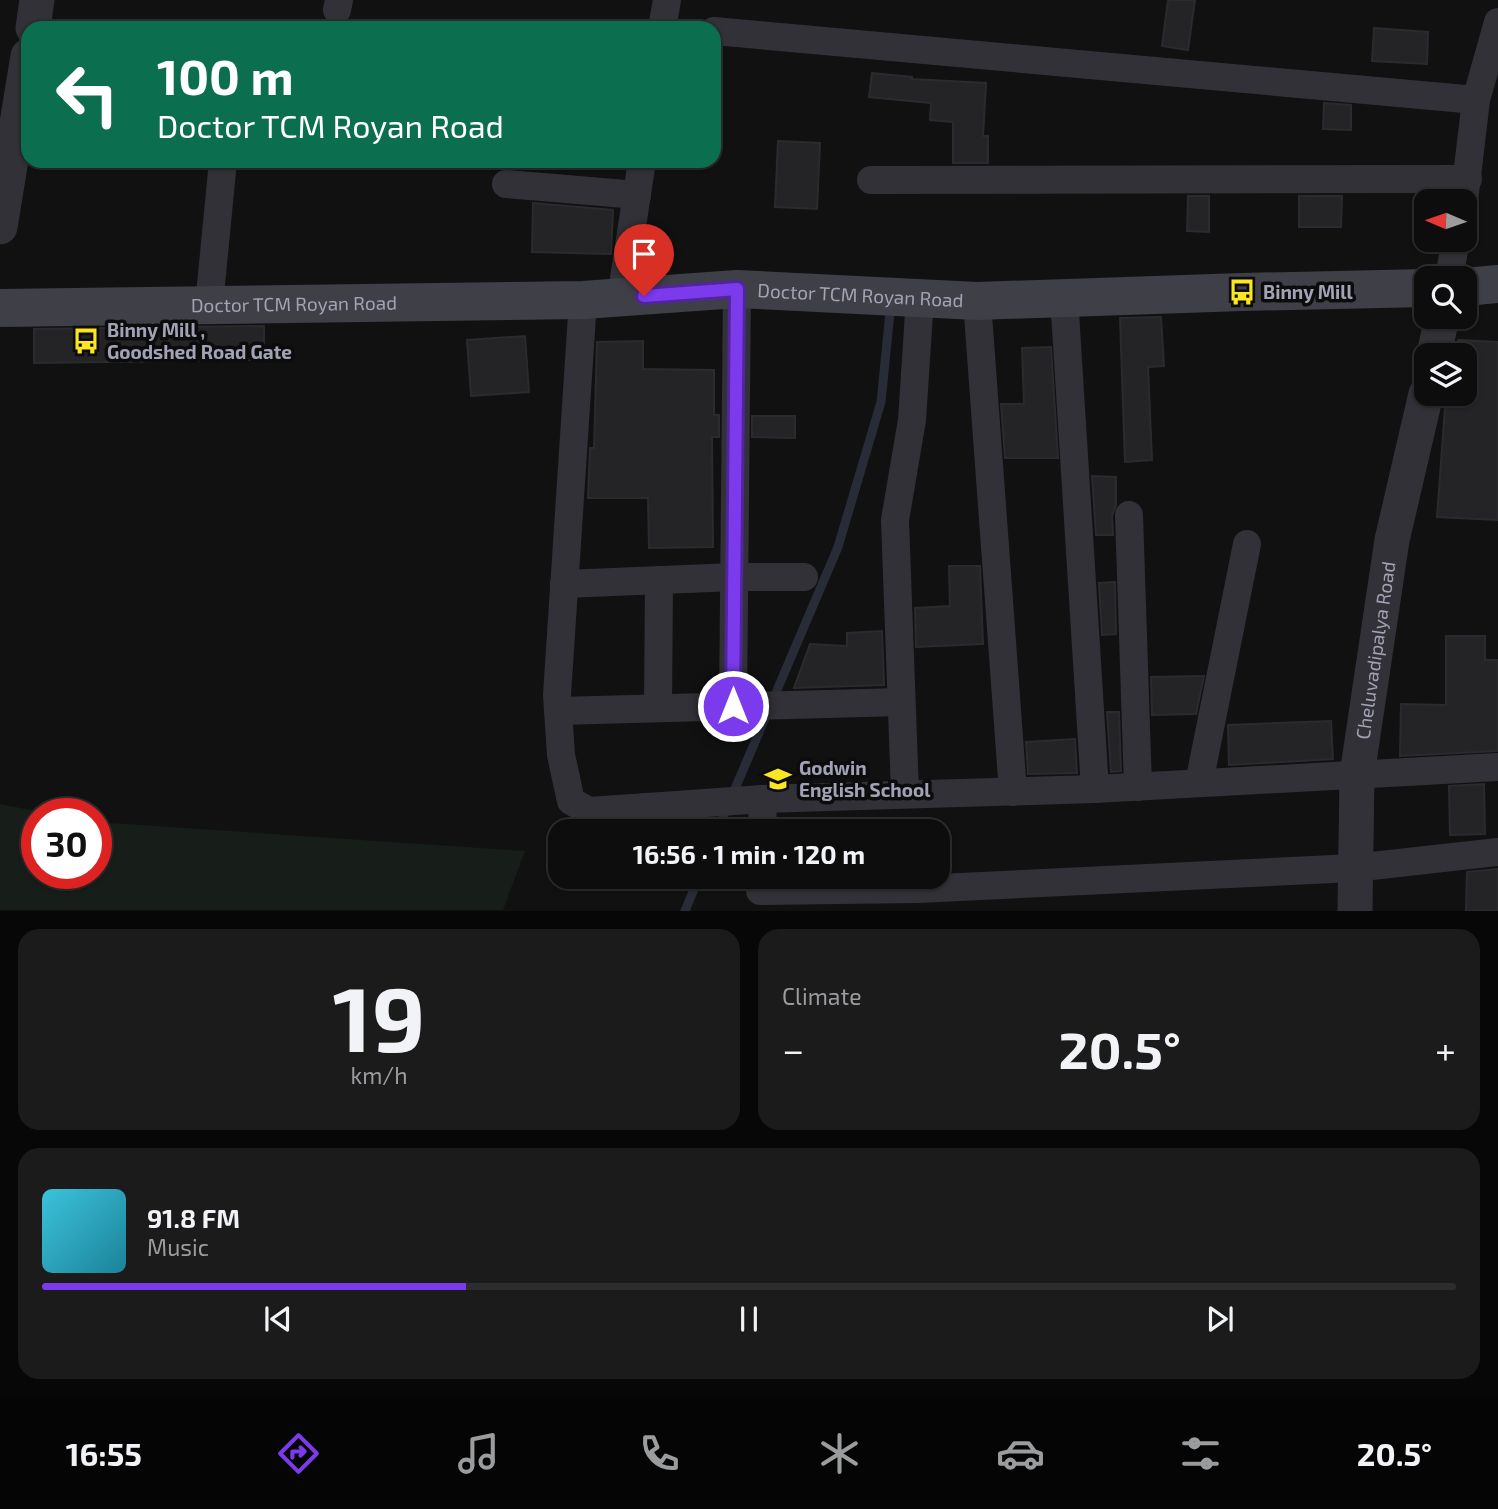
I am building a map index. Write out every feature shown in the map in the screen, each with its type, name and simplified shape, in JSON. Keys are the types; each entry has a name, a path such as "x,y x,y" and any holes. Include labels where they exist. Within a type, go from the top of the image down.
{"main road":[{"path":"1477,286 1498,284"},
{"name":"Doctor TCM Royan Road","path":"0,308 583,300 737,289 977,301 1414,288"}],"street":[{"path":"34,21 37,0"},
{"path":"1466,189 1476,100 1498,22"},
{"path":"721,32 1476,100"},
{"path":"0,228 21,99"},
{"path":"209,304 222,168"},
{"path":"621,298 641,168"},
{"path":"871,180 1414,189"},
{"path":"506,184 637,195"},
{"path":"737,289 735,577 744,706"},
{"path":"1064,297 1095,789"},
{"path":"905,793 895,520 912,420 920,298"},
{"path":"583,300 557,695 561,755 571,801 589,811 742,800 1095,789 1498,766"},
{"path":"977,301 1013,792"},
{"name":"Cheluvadipalya Road","path":"1355,911 1357,775 1392,540 1423,406"},
{"path":"1129,515 1138,787"},
{"path":"1199,783 1247,544"},
{"path":"564,584 804,577"},
{"path":"658,708 659,580"},
{"path":"558,711 901,702"},
{"path":"742,800 754,819"},
{"path":"760,893 918,900 1354,869 1498,852"}],"shaded area":[{"path":"0,804 21,808 21,889 112,889 112,823 525,851 503,910 0,910"}],"building":[{"path":"1168,0 1195,0 1188,50 1162,46"},
{"path":"1374,28 1428,32 1427,64 1372,61"},
{"path":"872,73 912,79 986,83 983,136 988,136 988,163 953,163 953,122 930,120 931,103 869,97"},
{"path":"1324,103 1351,105 1351,130 1323,129"},
{"path":"778,141 820,143 817,209 775,207"},
{"path":"1188,196 1209,196 1209,232 1187,231"},
{"path":"1299,196 1342,196 1341,227 1299,227"},
{"path":"533,203 613,210 611,254 532,252"},
{"path":"1161,317 1164,366 1148,367 1152,460 1125,462 1120,318"},
{"path":"264,326 264,360 34,363 34,329"},
{"path":"525,336 529,392 471,396 467,340"},
{"path":"1458,340 1498,342 1498,520 1437,517 1445,406 1477,406 1477,343 1457,343"},
{"path":"643,341 643,369 714,370 714,415 719,415 719,437 712,437 713,547 649,548 648,498 588,498 590,448 594,448 597,342"},
{"path":"1051,347 1058,458 1005,458 1001,404 1024,404 1022,348"},
{"path":"752,416 795,416 795,438 752,437"},
{"path":"1092,476 1116,477 1113,535 1096,535"},
{"path":"949,566 980,566 983,644 916,647 915,608 950,606"},
{"path":"1115,582 1116,634 1102,635 1099,583"},
{"path":"882,631 884,685 794,688 810,644 847,646 847,633"},
{"path":"1446,636 1485,636 1485,660 1498,660 1498,751 1400,756 1401,704 1446,705"},
{"path":"1204,676 1196,714 1152,715 1151,677"},
{"path":"1107,712 1119,712 1121,771 1111,772"},
{"path":"1331,721 1333,759 1229,765 1228,725"},
{"path":"1075,739 1077,773 1028,774 1026,742"},
{"path":"1484,784 1485,834 1450,835 1449,786"},
{"path":"1498,869 1498,911 1466,911 1467,872"}],"waterway":[{"path":"722,819 838,547 881,402 890,312"},
{"path":"685,911 694,889"}],"place":[{"name":"Binny Mill","path":"1242,292"},
{"name":"Binny Mill , Goodshed Road Gate","path":"86,341"},
{"name":"Godwin English School","path":"778,779"}],"route":[{"path":"644,296 737,289 733,706"}]}
